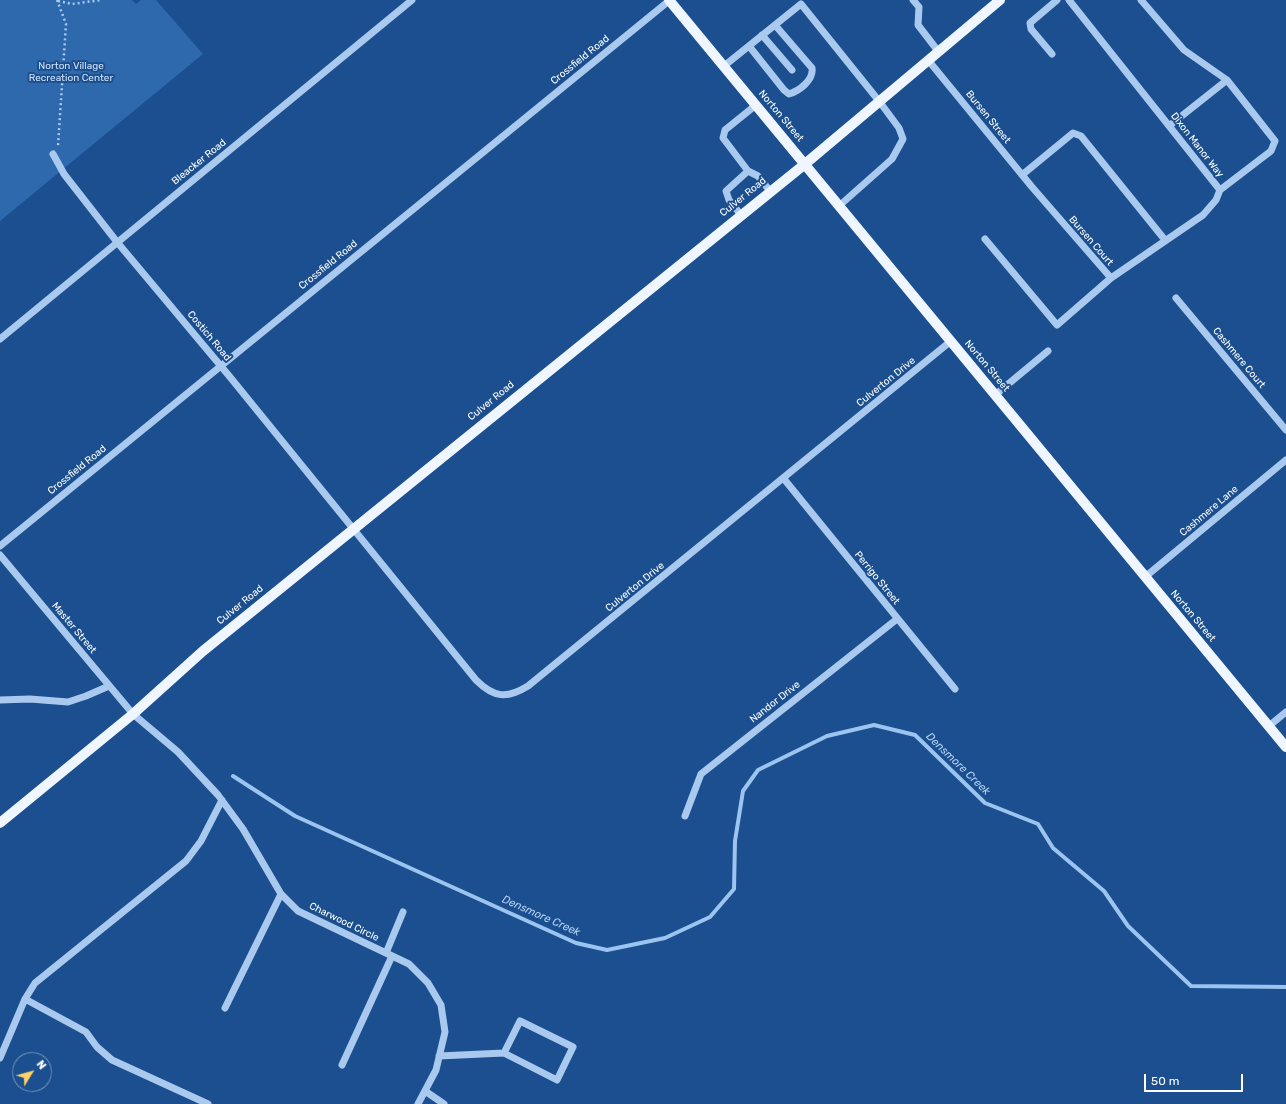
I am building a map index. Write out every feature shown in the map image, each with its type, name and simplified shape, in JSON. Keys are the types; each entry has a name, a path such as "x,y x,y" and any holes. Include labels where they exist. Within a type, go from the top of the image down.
{"main road":[{"name":"Norton Street","path":"669,0 1286,747"},
{"name":"Culver Road","path":"0,823 133,714 204,651 805,164 1000,0"}],"street":[{"name":"Bleacker Road","path":"0,339 412,0"},
{"name":"Crossfield Road","path":"0,546 669,0"},
{"path":"913,0 919,7 918,25 938,51"},
{"path":"1052,54 1031,29 1030,23 1057,0"},
{"name":"Dixon Manor Way","path":"1069,0 1220,190 1216,200 1203,215 1111,278"},
{"path":"1142,0 1184,50 1227,80 1275,141 1271,151 1220,190"},
{"path":"724,66 801,4 879,101 898,128 903,140 892,159 839,206"},
{"path":"749,46 789,94 811,79 813,74 812,68 775,25"},
{"path":"762,35 792,70"},
{"name":"Bursen Street","path":"928,60 1032,187"},
{"path":"1169,126 1227,80"},
{"path":"756,105 725,130 723,133 723,138 748,171 758,176 770,191"},
{"path":"1022,175 1073,133 1081,136 1165,240"},
{"name":"Costich Road","path":"56,153 62,171 117,242 220,365 353,529"},
{"path":"741,215 729,200 726,191 748,171"},
{"name":"Bursen Court","path":"985,239 1057,324 1111,278 1032,187"},
{"name":"Cashmere Court","path":"1176,298 1286,430"},
{"name":"Culverton Drive","path":"353,529 476,680 490,692 505,695 512,694 528,686 784,479 951,341"},
{"path":"995,395 1048,351"},
{"name":"Cashmere Lane","path":"1145,577 1286,460"},
{"name":"Perrigo Street","path":"784,479 955,689"},
{"name":"Master Street","path":"0,555 133,714"},
{"name":"Nandor Drive","path":"685,816 701,774 897,619"},
{"path":"0,700 30,699 68,702 109,686"},
{"path":"1269,726 1286,712"},
{"name":"Charwood Circle","path":"133,714 178,752 222,800 243,829 281,894 298,910 409,964 428,983 441,1005 445,1032 436,1070 418,1104"},
{"path":"0,1058 25,999 35,983 186,861 201,841 222,800"},
{"path":"225,1008 281,894"},
{"path":"342,1065 389,955 403,912"},
{"path":"25,999 86,1032 98,1047 112,1060 208,1104"},
{"path":"439,1056 504,1053 557,1080 573,1047 520,1021 504,1053"},
{"path":"425,1091 444,1104"}],"path":[{"path":"57,0 72,4 100,0"},
{"path":"56,153 66,24 57,0"}],"green space":[{"name":"Norton Village Recreation Center","path":"0,0 132,0 136,4 141,0 156,0 203,54 0,221"}],"waterway":[{"name":"Densmore Creek","path":"233,776 295,816 576,943 607,950 665,938 710,917 734,889 735,841 743,791 758,770 827,736 874,725 915,735 985,803 1038,824 1053,848 1104,891 1128,926 1191,986 1286,987"}]}
